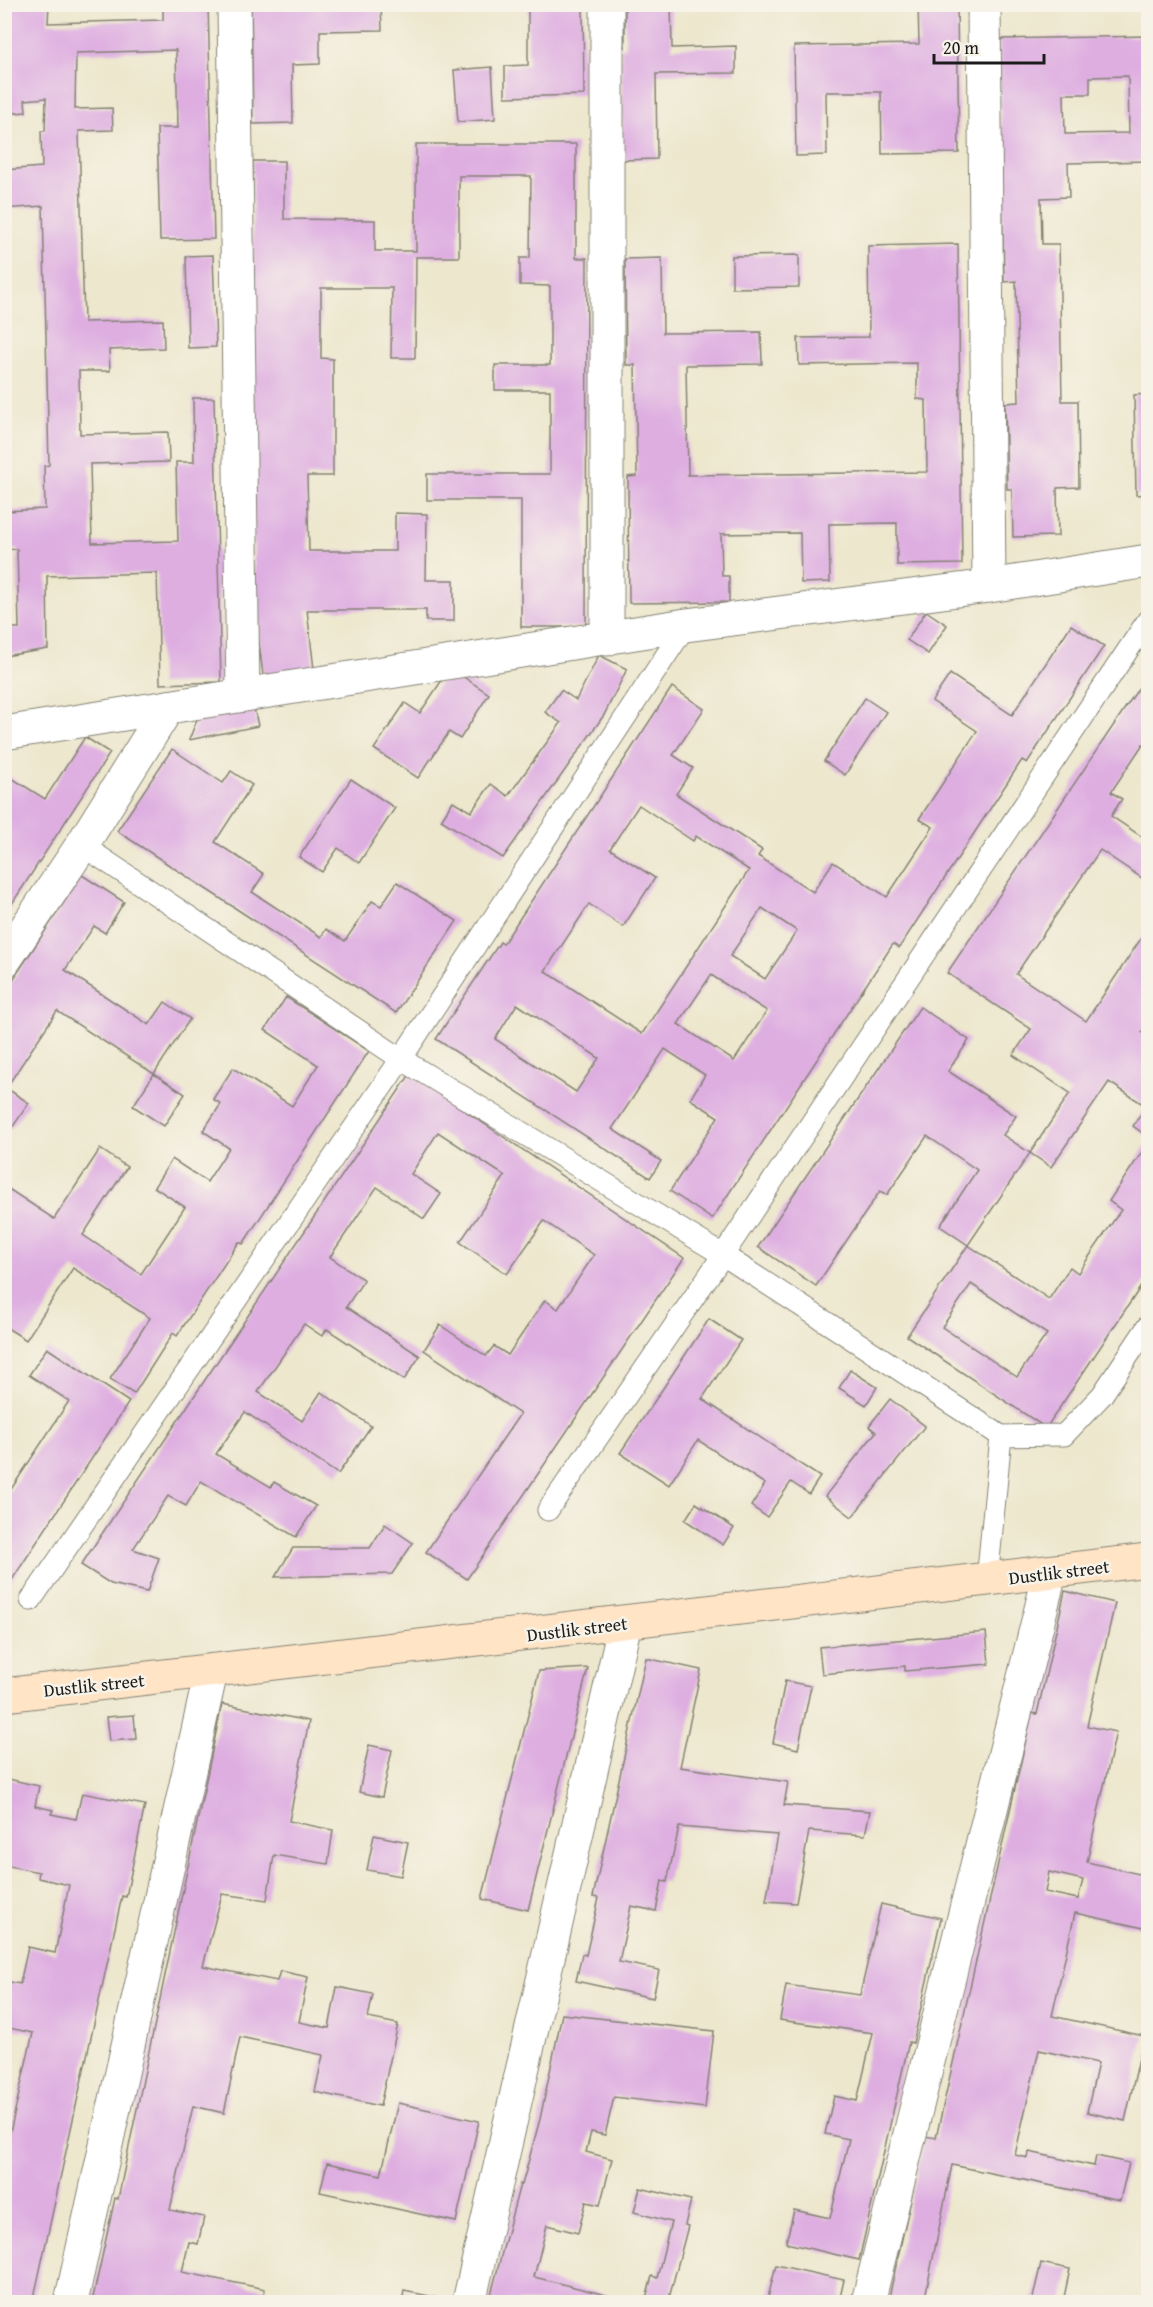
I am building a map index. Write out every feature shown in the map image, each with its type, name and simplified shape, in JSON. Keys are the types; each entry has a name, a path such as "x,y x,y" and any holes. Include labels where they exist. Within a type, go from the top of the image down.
{"street":[{"path":"234,4 243,695"},
{"path":"607,4 607,639"},
{"path":"984,4 989,586"},
{"path":"4,733 686,625 989,586 1149,561"},
{"path":"4,961 82,845 168,707"},
{"name":"Dustlik street","path":"4,1695 987,1581 1149,1560"},
{"path":"868,2302 1050,1573"},
{"path":"469,2302 625,1623"},
{"path":"71,2302 211,1671"}],"lane":[{"path":"548,1510 723,1255 1149,620"},
{"path":"31,1600 401,1059 686,625"},
{"path":"82,845 401,1059 723,1255 1000,1436 1064,1434 1102,1395 1149,1326"},
{"path":"987,1581 1000,1436"}],"building":[{"path":"9,4 49,4 48,23 163,20 163,4 208,4 214,239 160,240 157,128 178,128 176,50 76,53 75,109 112,108 113,130 79,131 84,322 163,320 164,348 109,350 110,371 79,371 80,434 168,432 169,462 90,464 92,543 178,541 176,462 194,462 193,398 214,398 221,682 160,684 157,573 47,576 48,649 4,656 4,628 19,628 17,549 4,550 4,511 45,509 44,466 49,465 43,206 4,209 4,170 42,167 41,131 45,131 46,98 25,100 26,112 4,114"},
{"path":"251,4 381,4 382,30 320,31 320,64 292,65 293,123 253,124"},
{"path":"528,4 583,4 584,95 505,97 505,66 528,65"},
{"path":"625,4 671,4 672,48 736,46 736,73 656,74 657,159 623,160 621,48 625,48"},
{"path":"918,4 957,4 959,153 882,154 881,92 826,92 827,155 796,156 794,46 919,44"},
{"path":"1148,36 1148,161 1068,163 1069,197 1041,198 1042,244 1059,244 1062,401 1078,401 1079,487 1057,488 1058,536 1013,537 1012,489 1007,489 1005,403 1019,402 1016,281 1004,282 999,39","holes":["1128,76 1129,133 1065,134 1064,94 1090,94 1090,77"]},
{"path":"492,67 495,119 458,122 454,70"},
{"path":"416,144 576,144 576,258 587,258 586,627 521,627 521,500 427,500 427,474 550,474 550,390 495,390 495,365 550,365 550,286 520,285 520,258 530,258 531,176 459,176 459,257 416,257 415,358 391,358 392,288 321,288 321,358 333,359 333,476 307,476 309,551 395,551 395,513 427,514 426,580 454,580 454,621 426,621 426,610 307,610 314,669 263,675 255,610 252,476 253,161 284,161 284,219 375,220 375,251 416,251"},
{"path":"958,244 962,564 897,565 897,523 829,524 830,582 801,583 800,533 721,534 722,576 729,576 729,602 629,603 628,477 637,476 635,365 626,365 625,259 662,258 663,333 761,332 762,364 686,365 688,475 927,472 926,400 917,399 917,363 799,365 798,338 869,337 868,246"},
{"path":"213,255 216,347 188,348 186,256"},
{"path":"799,255 799,287 732,288 732,256"},
{"path":"1148,394 1148,494 1136,495 1134,395"},
{"path":"926,611 947,625 928,654 907,640"},
{"path":"1071,625 1104,646 1027,763 1022,760 899,948 893,944 712,1219 670,1191 718,1117 690,1099 705,1075 665,1049 612,1129 661,1161 650,1178 436,1039 500,942 503,944 672,687 704,709 673,755 693,768 676,794 762,850 758,856 813,892 833,862 887,897 933,827 919,819 977,731 932,701 950,674 1012,715","holes":["639,805 693,841 696,836 749,870 642,1034 545,971 589,904 623,927 655,878 610,849","762,908 797,931 765,979 730,956","711,975 767,1011 734,1061 678,1024","517,1004 599,1058 576,1092 495,1039"]},
{"path":"599,655 627,669 604,715 503,858 441,820 453,801 471,812 491,784 508,796 561,723 545,712 561,690 576,700"},
{"path":"450,668 489,694 460,739 449,732 418,778 374,749 405,703 420,713"},
{"path":"1148,674 1148,747 1143,744 1111,792 1122,799 1111,816 1148,841 1148,882 1100,850 1016,974 1086,1021 1148,928 1148,1023 1142,1032 1148,1037 1148,1137 1133,1126 1146,1106 1109,1082 1051,1167 1030,1153 1070,1093 1013,1055 1031,1029 947,973"},
{"path":"252,698 258,726 189,740 202,707"},
{"path":"865,698 886,712 845,775 824,761"},
{"path":"85,737 110,753 4,916 4,779 7,775 45,799"},
{"path":"172,749 223,783 231,771 252,785 215,842 264,874 252,892 321,937 326,929 345,941 372,901 381,906 397,882 457,921 396,1013 117,831"},
{"path":"351,779 395,808 359,863 338,848 322,872 299,857"},
{"path":"82,875 124,902 105,933 94,926 65,970 149,1025 165,1002 190,1019 154,1074 57,1011 6,1088 29,1103 12,1128 4,1122 4,993"},
{"path":"286,997 369,1051 243,1244 239,1242 177,1336 173,1333 134,1394 110,1379 150,1318 73,1268 26,1340 4,1326 4,1186 54,1219 100,1149 127,1167 83,1235 141,1274 185,1207 154,1187 172,1159 207,1182 229,1148 203,1131 221,1104 213,1099 233,1068 292,1106 318,1065 265,1030"},
{"path":"920,1007 969,1040 948,1071 1016,1116 1003,1135 1030,1153 968,1245 940,1226 977,1170 927,1136 887,1195 880,1191 816,1286 758,1247"},
{"path":"154,1074 185,1094 164,1126 133,1106"},
{"path":"410,1074 684,1258 467,1579 426,1552 520,1414 424,1350 440,1325 486,1356 494,1346 508,1355 545,1300 558,1309 594,1255 544,1221 507,1274 460,1242 505,1176 438,1132 411,1174 441,1194 424,1219 377,1187 330,1257 364,1280 346,1307 420,1356 404,1380 327,1329 322,1336 304,1324 258,1392 302,1421 321,1392 371,1426 338,1474 245,1412 216,1454 271,1487 274,1482 316,1506 296,1537 201,1481 186,1506 168,1496 133,1549 159,1558 147,1592 111,1584 81,1565"},
{"path":"1148,1143 1148,1276 1046,1428 907,1336 968,1245 1049,1299 1070,1267 1078,1273 1121,1210 1109,1201","holes":["971,1284 1047,1334 1017,1377 942,1327"]},
{"path":"709,1319 741,1340 702,1399 820,1477 809,1494 791,1482 767,1517 751,1506 765,1484 698,1440 669,1485 620,1453"},
{"path":"47,1348 129,1402 4,1592 4,1491 8,1494 69,1401 29,1375"},
{"path":"850,1370 877,1387 866,1405 839,1388"},
{"path":"890,1399 925,1426 852,1517 825,1496 876,1432 869,1426"},
{"path":"696,1503 734,1528 723,1545 685,1520"},
{"path":"385,1524 413,1543 392,1574 275,1577 293,1548 370,1548"},
{"path":"1065,1591 1115,1603 1087,1726 1116,1732 1087,1862 1148,1876 1148,1929 1075,1913 1052,2016 1144,2036 1125,2121 1087,2112 1098,2063 1039,2050 1015,2155 1028,2158 1029,2152 1094,2166 1096,2156 1129,2163 1120,2200 952,2165 924,2302 888,2302 925,2136 936,2138 1032,1713 1037,1714","holes":["1049,1872 1083,1880 1078,1899 1045,1892"]},
{"path":"986,1632 989,1664 905,1671 905,1666 822,1674 819,1647"},
{"path":"646,1658 701,1670 680,1767 788,1782 784,1805 870,1811 865,1835 809,1831 796,1903 766,1901 778,1835 679,1827 667,1882 662,1881 656,1911 631,1906 619,1962 659,1970 653,1998 576,1981 582,1954 586,1955 599,1898 593,1897"},
{"path":"588,1668 528,1910 482,1899 539,1671"},
{"path":"785,1681 811,1686 798,1749 773,1743"},
{"path":"222,1704 309,1721 289,1821 333,1830 328,1864 274,1855 267,1900 222,1894 203,1966 277,1981 280,1971 308,1977 299,2022 329,2028 337,1987 373,1994 368,2018 398,2024 380,2106 315,2092 323,2055 240,2037 224,2113 193,2106 170,2210 204,2217 198,2244 189,2242 182,2272 265,2289 263,2302 92,2302 115,2198 118,2199"},
{"path":"134,1715 136,1739 109,1741 106,1717"},
{"path":"369,1745 392,1750 382,1797 359,1792"},
{"path":"4,1778 39,1786 35,1806 53,1810 51,1814 76,1819 82,1793 145,1805 126,1897 122,1896 33,2302 4,2302 4,2158 33,2033 4,2027 4,1981 20,1984 28,1947 55,1953 69,1885 38,1878 39,1872 4,1865"},
{"path":"374,1835 408,1842 401,1876 367,1870"},
{"path":"881,1904 941,1918 913,2043 909,2042 859,2260 786,2243 794,2210 830,2218 849,2139 825,2134 834,2096 857,2101 873,2033 780,2020 786,1985 860,1995"},
{"path":"562,2014 714,2031 705,2108 614,2097 605,2135 591,2132 586,2152 612,2159 600,2205 586,2202 578,2233 547,2225 534,2277 614,2297 612,2302 489,2302 520,2184 522,2185 540,2119"},
{"path":"398,2103 479,2121 456,2222 320,2192 327,2163 381,2175"},
{"path":"640,2188 691,2200 685,2225 688,2226 668,2302 645,2302 652,2276 657,2278 671,2222 634,2212"},
{"path":"1041,2263 1070,2269 1063,2302 1032,2302"},
{"path":"776,2265 844,2280 839,2302 767,2302"},
{"path":"404,2291 435,2297 434,2302 402,2302"}]}
